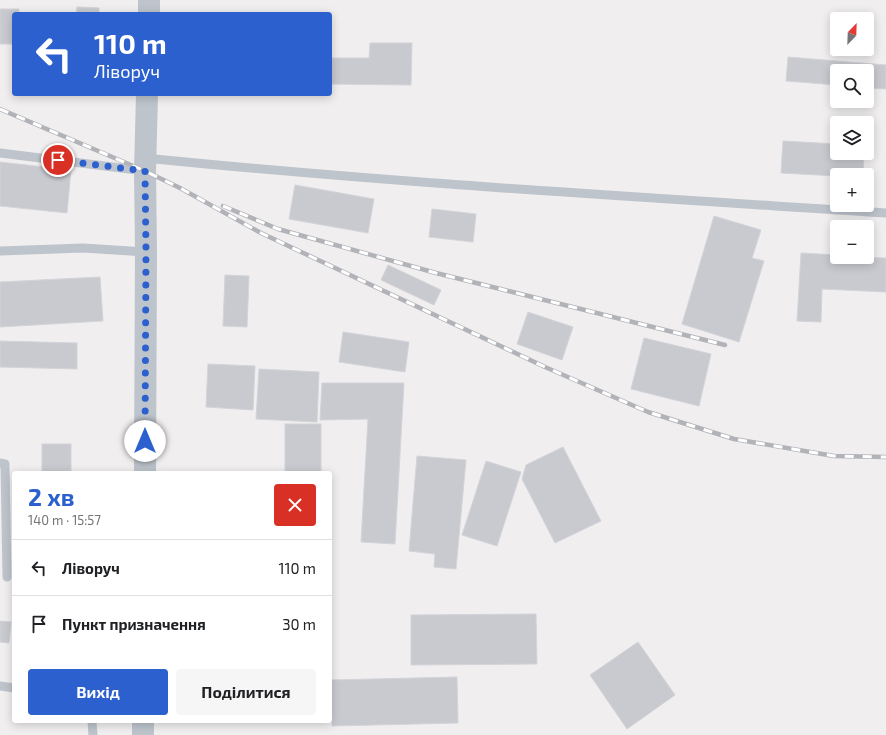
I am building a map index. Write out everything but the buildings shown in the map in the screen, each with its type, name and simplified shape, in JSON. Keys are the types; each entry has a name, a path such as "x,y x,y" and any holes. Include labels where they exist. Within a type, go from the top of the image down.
{"street":[{"path":"149,0 149,12"},
{"path":"145,471 145,165 147,96"},
{"path":"143,723 143,735"}],"lane":[{"path":"0,153 145,165 289,171 886,213"},
{"path":"0,251 83,248 146,252"},
{"path":"0,463 5,464 7,577"},
{"path":"0,686 12,688"},
{"path":"92,723 93,735"}],"railway":[{"path":"0,109 145,171 180,188 261,233 545,367 648,412 734,439 834,456 886,457"},
{"path":"223,206 278,229 436,273 725,345"}],"route":[{"path":"58,160 145,171 145,441"}]}
